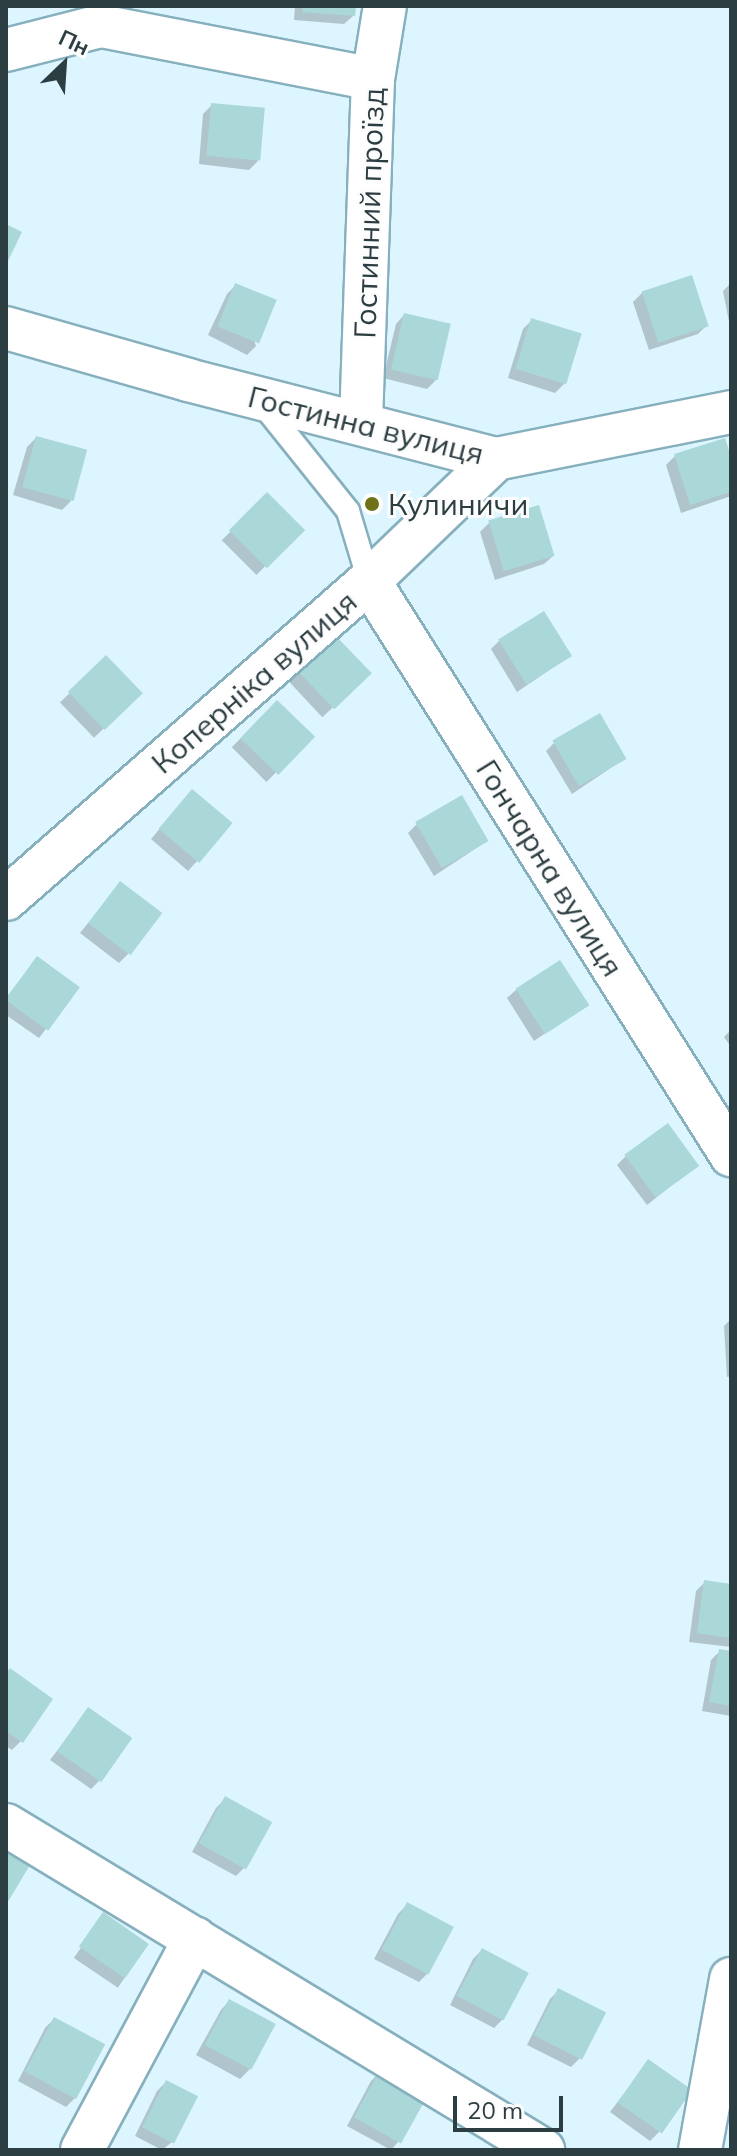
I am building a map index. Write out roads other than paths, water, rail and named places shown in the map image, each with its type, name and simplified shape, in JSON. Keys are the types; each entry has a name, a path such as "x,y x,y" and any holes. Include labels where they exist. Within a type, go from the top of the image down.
{"street":[{"name":"Гостинний проїзд","path":"361,422 373,79 385,6"},
{"path":"6,50 101,26 373,79"},
{"name":"Гостинна вулиця","path":"6,328 496,459 731,412"},
{"name":"Коперніка вулиця","path":"6,899 369,581 496,459"},
{"name":"Гончарна вулиця","path":"369,581 731,1155"},
{"path":"6,1825 543,2150"},
{"path":"82,2150 195,1938"},
{"path":"700,2150 731,1979"}],"lane":[{"path":"257,397 348,511 369,581"}],"place":[{"name":"Кулиничи","path":"372,504"}]}
